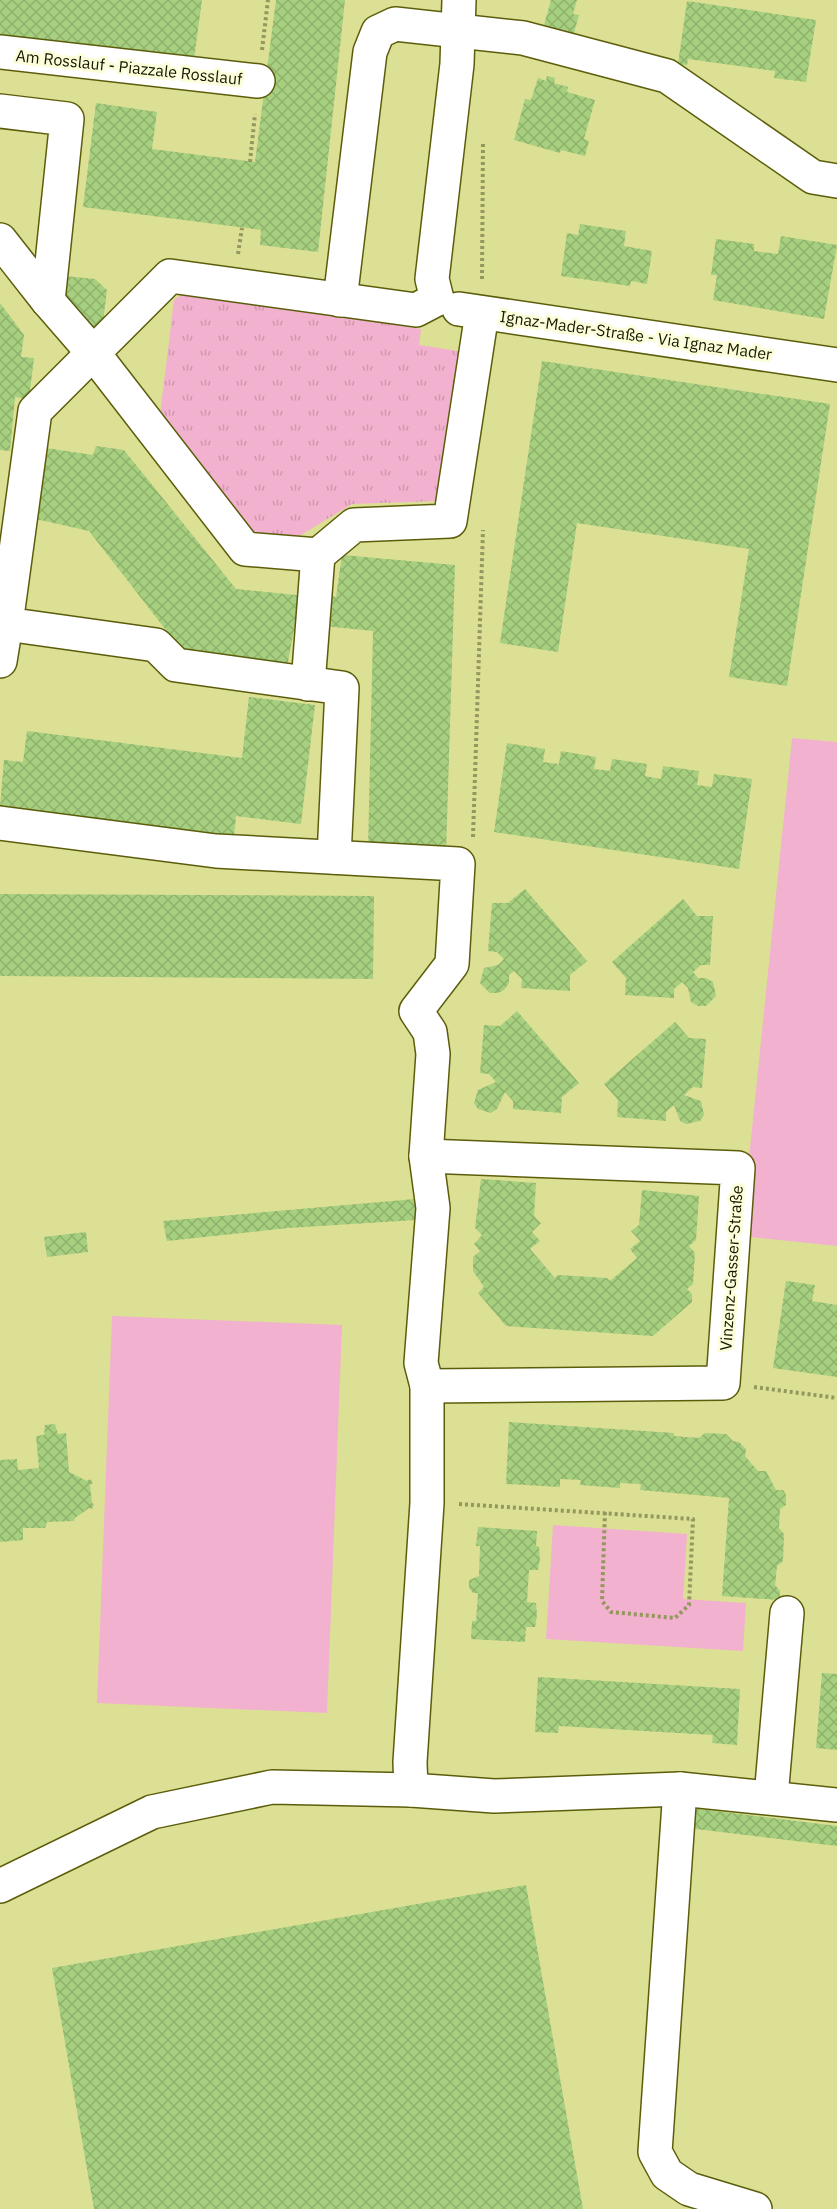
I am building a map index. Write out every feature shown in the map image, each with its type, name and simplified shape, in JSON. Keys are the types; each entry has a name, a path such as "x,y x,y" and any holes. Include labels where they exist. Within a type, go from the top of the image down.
{"street":[{"path":"0,661 35,411 170,276 416,310 437,299 432,279 458,64 459,0"},
{"path":"340,300 370,51 378,32 395,24 523,38 667,76 813,177 837,181"},
{"name":"Am Rosslauf - Piazzale Rosslauf","path":"0,52 258,81"},
{"path":"0,111 67,119 48,301"},
{"path":"0,240 94,354 245,549 318,555 354,525 450,521 482,312"},
{"name":"Ignaz-Mader-Straße - Via Ignaz Mader","path":"437,299 450,307 837,365"},
{"path":"308,684 318,555"},
{"path":"6,624 156,645 176,665 342,688 334,857"},
{"path":"0,824 216,851 458,864 452,964 416,1011 430,1032 433,1054 426,1156 432,1208 421,1363 427,1386 427,1503 410,1761 411,1790"},
{"name":"Vinzenz-Gasser-Straße","path":"426,1156 738,1168 723,1383"},
{"path":"427,1386 723,1383"},
{"path":"771,1797 787,1613"},
{"path":"0,1886 152,1812 272,1787 411,1790 494,1796 680,1789 837,1805"},
{"path":"680,1789 655,2152 667,2174 688,2189 755,2209"}],"path":[{"path":"482,312 483,139"},
{"path":"458,864 472,852 483,523"},
{"path":"723,1383 837,1398"},
{"path":"427,1503 605,1512 693,1519 689,1605 675,1618 611,1612 602,1601 605,1512"}],"green space":[{"path":"186,291 421,329 419,345 464,352 439,501 352,504 296,538 245,534 159,423 174,300"},
{"path":"792,738 837,742 837,1246 741,1236"},
{"path":"112,1316 342,1325 327,1713 97,1703"},
{"path":"553,1525 687,1534 683,1599 746,1603 743,1651 546,1639"}],"building":[{"path":"0,0 202,0 194,59 0,36"},
{"path":"276,0 345,0 318,252 260,245 261,230 83,207 96,103 157,112 152,149 255,162"},
{"path":"551,0 577,0 573,14 579,15 574,33 544,25"},
{"path":"687,1 816,20 806,82 774,78 775,71 688,59 687,65 678,64"},
{"path":"547,76 555,78 554,83 568,87 567,92 595,100 584,139 589,141 585,156 561,150 560,153 514,140 525,99 531,100 538,78 546,81"},
{"path":"580,224 626,231 624,246 652,251 647,284 631,281 630,286 561,276 567,233 578,235"},
{"path":"781,236 837,245 824,319 713,300 717,275 711,275 716,239 754,244 754,251 778,254"},
{"path":"65,276 95,279 107,290 103,322 91,333 61,329"},
{"path":"0,303 24,335 21,357 34,358 29,399 15,397 10,451 0,450"},
{"path":"542,361 830,404 787,686 729,677 749,549 577,523 558,652 500,643"},
{"path":"96,446 124,450 236,589 306,596 297,614 287,667 183,652 89,531 27,517 46,448 93,455"},
{"path":"342,555 455,565 446,853 368,850 373,631 324,626 326,594 336,597"},
{"path":"249,697 315,705 301,824 236,816 234,836 175,830 147,832 148,825 0,807 4,760 23,762 27,731 242,758"},
{"path":"507,743 545,749 543,762 559,764 561,751 596,757 594,769 610,771 612,759 647,764 645,776 661,779 663,766 699,771 697,785 712,787 714,774 752,779 739,869 494,832"},
{"path":"525,889 587,961 570,975 570,991 521,988 522,979 514,971 509,975 509,983 504,990 498,993 490,993 480,983 484,968 498,965 504,959 497,952 488,951 492,903 508,903"},
{"path":"0,894 374,896 373,979 0,976"},
{"path":"683,899 697,916 713,916 710,965 701,965 693,972 698,978 706,978 713,982 716,996 706,1006 698,1006 691,1002 688,988 682,982 674,989 674,998 625,995 626,978 612,962"},
{"path":"517,1011 579,1083 562,1097 561,1113 513,1109 513,1101 505,1092 497,1109 491,1113 478,1109 474,1103 478,1090 496,1082 489,1074 480,1073 484,1025 500,1026"},
{"path":"675,1022 689,1038 706,1039 702,1088 693,1087 684,1095 701,1101 704,1115 700,1121 686,1124 680,1121 674,1105 666,1112 666,1121 617,1117 618,1100 604,1084"},
{"path":"481,1179 536,1183 534,1216 541,1223 532,1232 540,1241 530,1249 555,1278 558,1275 607,1278 610,1281 637,1258 630,1249 640,1241 631,1231 639,1225 642,1190 699,1196 696,1240 689,1246 695,1253 693,1284 687,1289 692,1294 692,1302 653,1336 506,1326 478,1293 484,1287 473,1271 473,1257 480,1251 474,1244 482,1235 475,1228"},
{"path":"415,1199 416,1220 288,1228 167,1241 163,1221"},
{"path":"86,1232 88,1252 47,1257 44,1237"},
{"path":"786,1281 815,1285 812,1301 837,1305 837,1377 773,1368"},
{"path":"509,1422 674,1433 674,1436 699,1438 705,1433 726,1434 733,1441 739,1442 746,1449 745,1456 758,1471 766,1471 776,1490 783,1490 786,1495 786,1505 780,1509 779,1528 784,1534 783,1561 777,1566 775,1585 780,1591 780,1600 722,1596 729,1498 640,1490 641,1484 620,1483 620,1488 580,1485 581,1480 560,1479 560,1487 506,1484"},
{"path":"55,1424 58,1434 66,1433 69,1472 87,1481 90,1479 93,1483 90,1485 94,1504 92,1509 89,1508 74,1521 47,1522 45,1528 23,1528 23,1540 0,1542 0,1460 17,1459 18,1470 39,1468 36,1436 44,1435 45,1425"},
{"path":"478,1527 537,1531 536,1546 539,1547 540,1559 538,1570 529,1570 527,1602 536,1603 537,1615 535,1627 526,1627 525,1642 471,1639 472,1621 476,1621 478,1593 473,1593 469,1588 469,1580 479,1576 480,1546 476,1546"},
{"path":"822,1673 837,1674 837,1750 816,1748"},
{"path":"538,1677 740,1689 737,1745 712,1743 713,1735 559,1726 558,1733 535,1732"},
{"path":"690,1808 837,1826 837,1846 688,1828"},
{"path":"526,1885 583,2209 94,2209 52,1968"}]}
